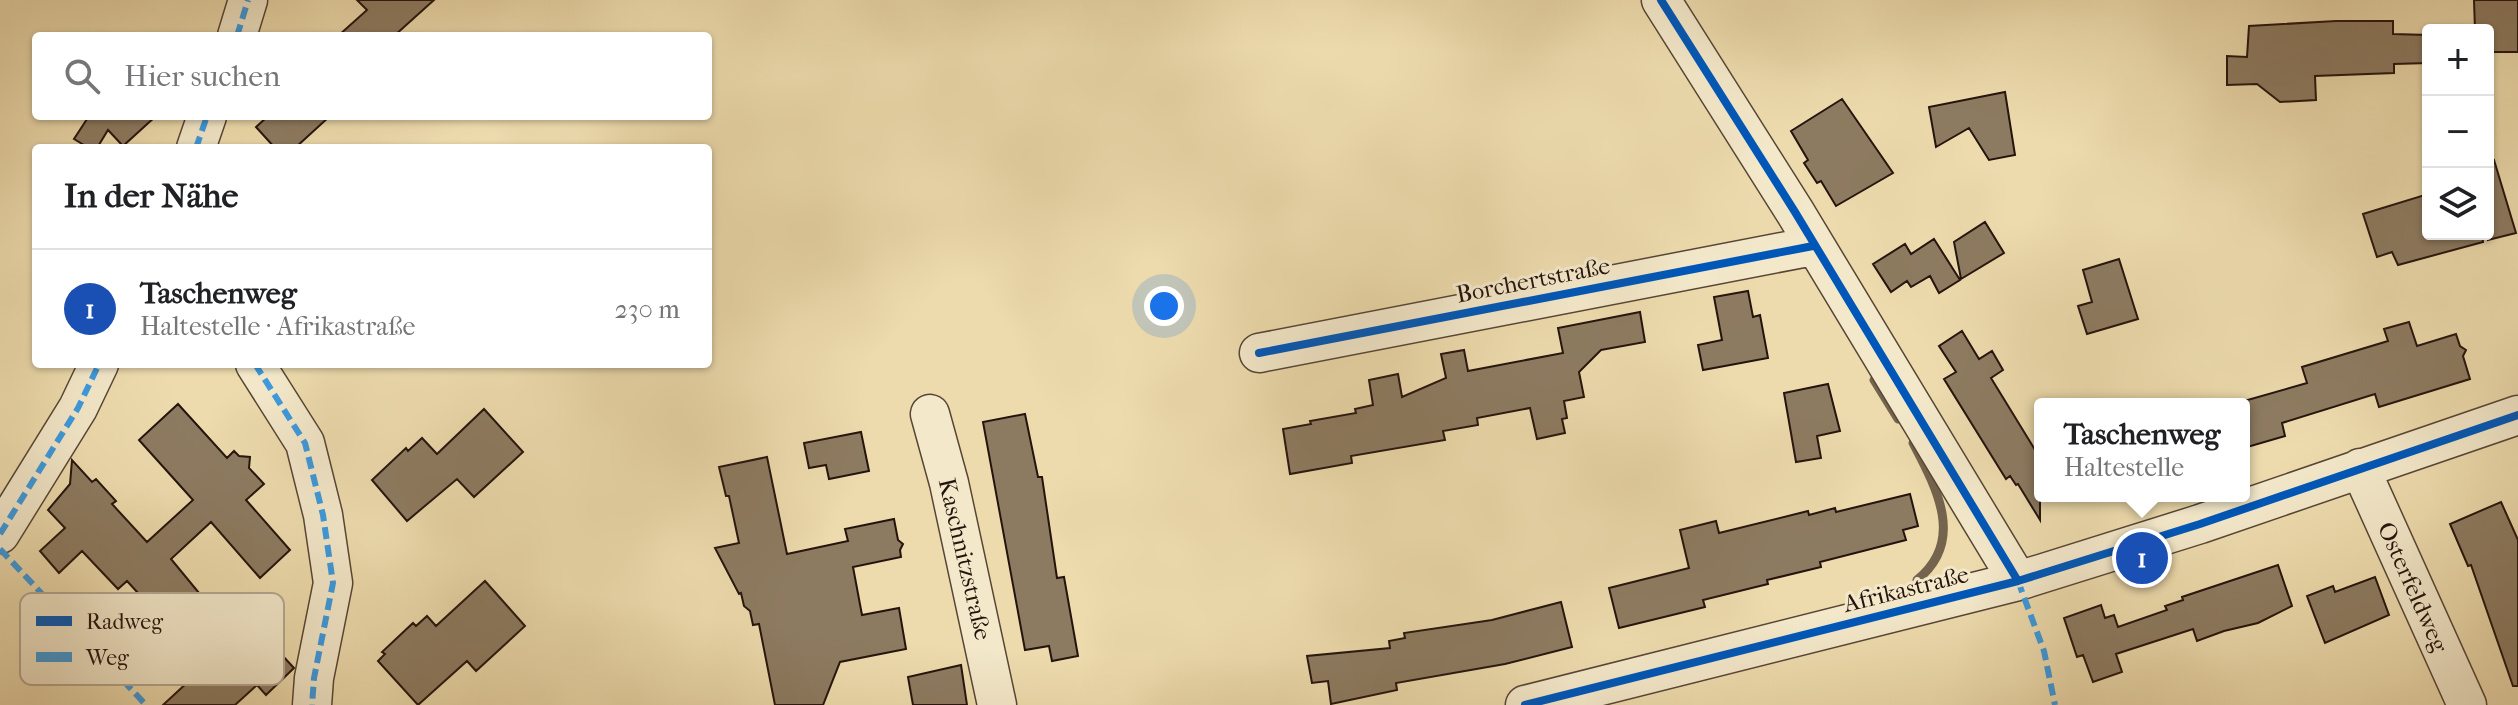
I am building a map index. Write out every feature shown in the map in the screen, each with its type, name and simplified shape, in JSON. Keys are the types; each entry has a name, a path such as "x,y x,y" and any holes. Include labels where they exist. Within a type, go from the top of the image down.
{"street":[{"path":"238,32 248,0"},
{"path":"1661,0 2018,581"},
{"path":"197,144 206,120"},
{"name":"Borchertstraße","path":"1259,353 1813,246"},
{"path":"0,534 78,408 97,368"},
{"path":"258,368 305,443 323,515 333,583 314,678 312,705"},
{"name":"Kaschnitzstraße","path":"930,414 948,478 997,705"},
{"name":"Afrikastraße","path":"1525,705 2018,581 2200,524 2518,415"},
{"name":"Osterfeldweg","path":"2360,468 2467,705"}],"building":[{"path":"357,0 434,0 398,32 342,32 367,10"},
{"path":"2474,0 2518,0 2518,52 2494,52 2494,24 2475,24"},
{"path":"2393,21 2393,34 2422,35 2422,63 2394,64 2394,73 2315,76 2316,100 2280,102 2257,84 2227,85 2227,56 2247,57 2249,26"},
{"path":"2005,92 2015,155 1989,160 1969,128 1936,147 1929,107"},
{"path":"1842,99 1893,173 1836,206 1821,181 1817,183 1804,163 1808,160 1791,131"},
{"path":"86,120 152,120 125,144 121,144 108,130 99,144 82,144 74,139"},
{"path":"264,120 326,120 299,144 271,144 256,127"},
{"path":"2494,160 2516,233 2494,238"},
{"path":"2422,196 2422,240 2483,242 2398,265 2392,252 2377,257 2363,214"},
{"path":"1985,222 2004,253 1961,279 1954,242"},
{"path":"1934,239 1960,280 1939,293 1930,276 1911,287 1907,281 1891,292 1873,264 1905,244 1911,254"},
{"path":"2119,259 2138,319 2087,334 2078,306 2092,302 2083,270"},
{"path":"1748,291 1753,317 1760,315 1768,358 1703,370 1698,345 1722,340 1714,297"},
{"path":"1640,312 1645,342 1601,350 1579,372 1584,397 1564,401 1567,418 1562,419 1565,433 1537,439 1530,408 1477,418 1478,425 1443,431 1445,440 1351,456 1352,463 1290,474 1283,429 1356,413 1355,409 1373,405 1369,380 1398,374 1402,397 1446,378 1441,354 1464,350 1468,371 1563,353 1558,328"},
{"path":"2409,322 2417,346 2456,334 2460,346 2466,350 2463,356 2470,379 2379,407 2375,394 2282,423 2285,436 2250,446 2250,399 2307,383 2302,367 2388,341 2384,329"},
{"path":"1962,331 1979,359 1992,351 2003,370 1991,378 2034,448 2034,502 2040,502 2040,520 2018,484 2010,476 2006,479 1944,379 1956,372 1939,346"},
{"path":"1828,384 1840,431 1817,436 1821,458 1796,462 1784,393"},
{"path":"178,404 227,458 234,451 239,456 250,457 249,468 264,484 246,500 290,550 260,578 211,522 171,559 199,593 138,593 127,581 118,589 82,551 59,573 40,551 65,528 48,510 70,484 72,460 92,482 96,479 116,501 112,504 147,542 193,500 139,440"},
{"path":"484,409 523,452 474,497 457,479 407,521 372,480 406,448 408,451 422,438 437,454"},
{"path":"1025,414 1038,477 1042,477 1057,578 1064,577 1078,656 1052,661 1049,646 1025,650 983,422"},
{"path":"861,432 869,471 829,479 826,465 809,468 804,443"},
{"path":"767,457 787,554 848,541 845,529 894,519 898,540 903,544 901,557 853,567 862,615 899,608 906,649 840,662 823,705 775,705 759,624 753,625 750,611 744,606 741,593 715,548 739,543 719,467"},
{"path":"1910,494 1918,526 1903,530 1906,540 1820,562 1821,567 1703,600 1705,607 1619,628 1609,588 1689,568 1680,530 1716,521 1719,533 1808,511 1809,515 1835,508 1836,512"},
{"path":"2501,502 2518,540 2518,686 2513,686 2471,565 2468,566 2450,524"},
{"path":"2278,565 2292,606 2258,623 2197,641 2193,629 2116,654 2122,672 2093,682 2083,655 2077,657 2064,618 2101,605 2105,618 2114,615 2118,627 2167,610 2165,606 2183,600 2182,597"},
{"path":"2375,577 2389,615 2325,643 2307,596 2333,586 2335,592"},
{"path":"485,581 525,626 476,671 467,661 418,705 378,661 385,654 382,652 413,623 416,626 427,616 436,626"},
{"path":"1561,602 1572,647 1505,664 1396,683 1397,690 1331,704 1328,681 1312,683 1307,656 1390,648 1389,641 1405,638 1404,633 1492,620"},
{"path":"284,657 294,668 284,678"},
{"path":"961,665 967,705 913,705 908,677"},
{"path":"185,685 257,685 235,705 163,705"},
{"path":"257,685 276,685 266,695"}],"waterway":[{"path":"1874,380 1898,419"},
{"path":"1913,443 1937,495 1943,531 1932,565 1917,580"}],"marked path":[{"path":"238,32 248,0"},
{"path":"197,144 206,120"},
{"path":"0,534 78,408 97,368"},
{"path":"258,368 305,443 323,515 333,583 314,678 312,705"},
{"path":"0,549 41,593"},
{"path":"2018,581 2044,651 2055,705"},
{"path":"127,685 146,705"}],"cycle path":[{"path":"1661,0 1795,212 2018,581"},
{"path":"1259,353 1813,246"},
{"path":"1525,705 2018,581 2200,524 2518,415"}],"place":[{"name":"Taschenweg","path":"2142,558"}]}
